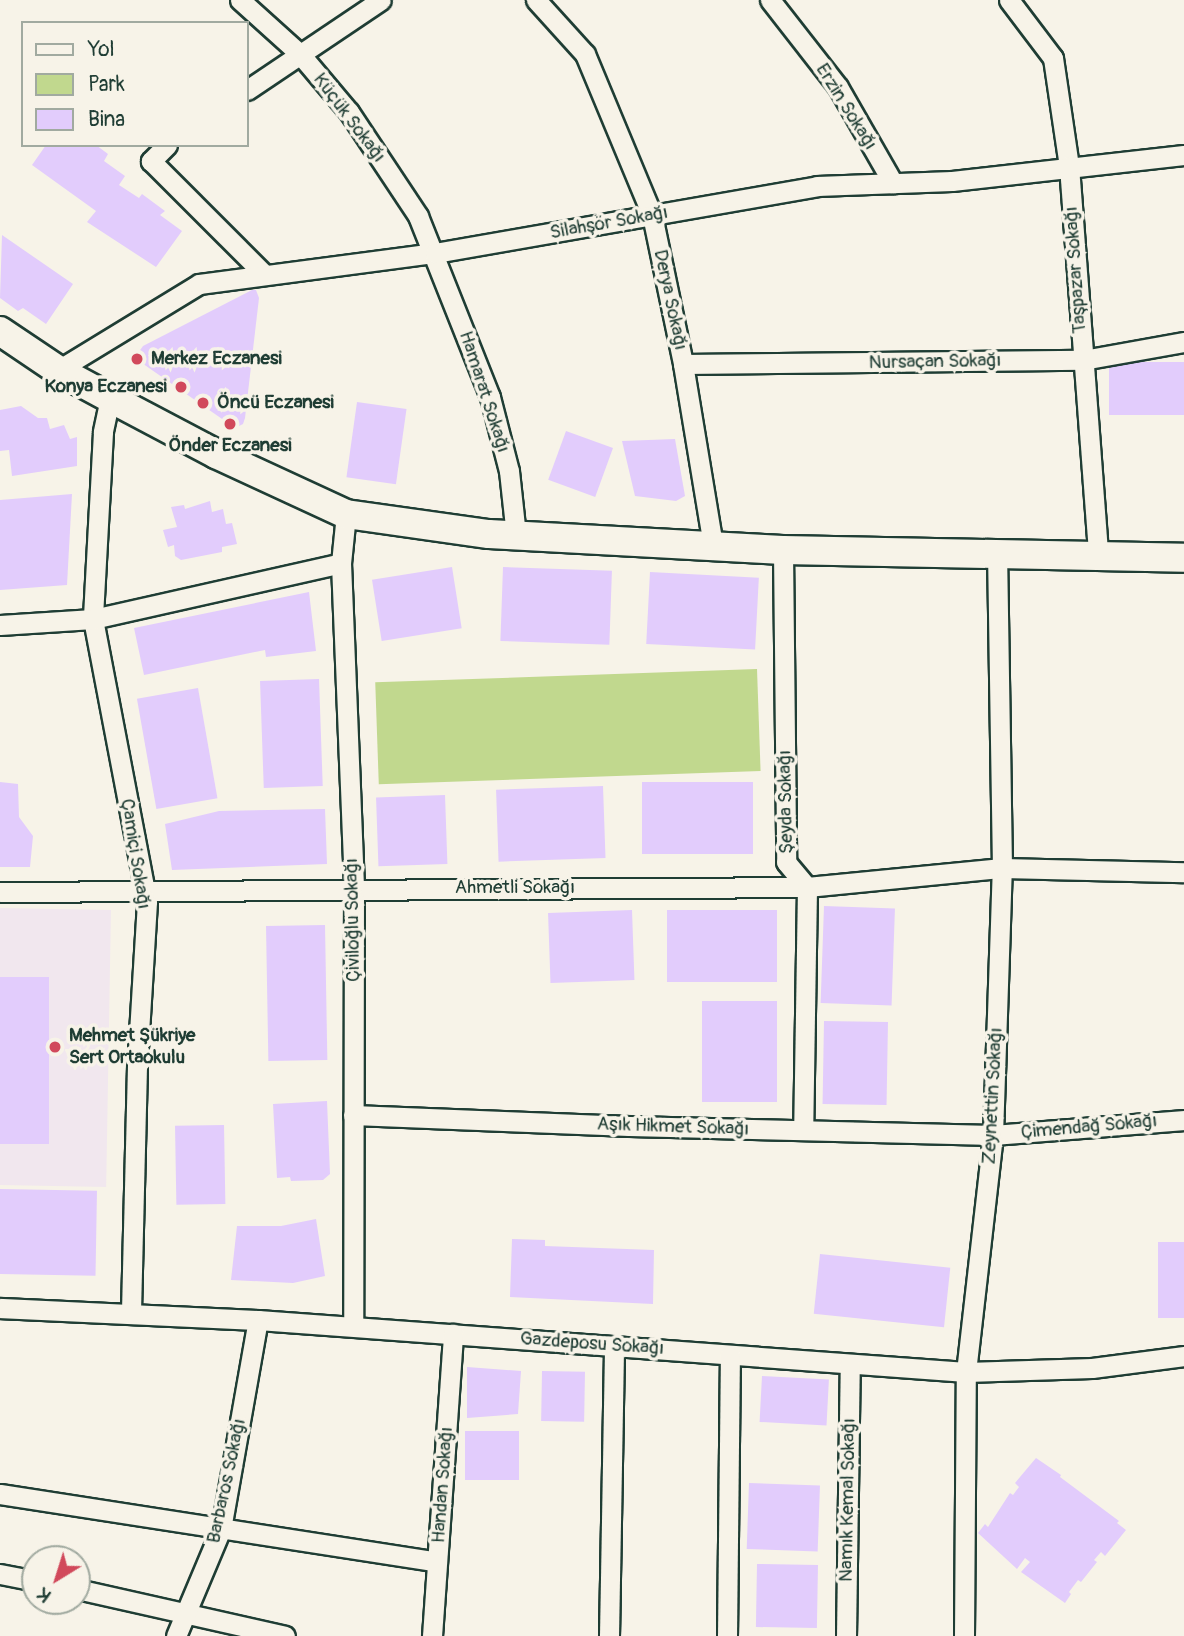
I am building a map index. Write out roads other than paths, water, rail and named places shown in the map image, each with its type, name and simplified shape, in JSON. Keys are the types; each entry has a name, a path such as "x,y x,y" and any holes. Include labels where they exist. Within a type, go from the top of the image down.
{"street":[{"name":"Küçük Sokağı","path":"240,0 300,54 349,112 418,216 435,253"},
{"path":"248,89 381,0"},
{"name":"Derya Sokağı","path":"536,0 585,54 652,215 683,365 713,546"},
{"name":"Erzin Sokağı","path":"770,0 838,87 893,183"},
{"name":"Taşpazar Sokağı","path":"1009,0 1053,58 1069,166 1098,555"},
{"path":"165,147 151,161 265,275"},
{"name":"Silahşör Sokağı","path":"58,370 199,284 435,253 817,186 952,181 1184,155"},
{"name":"Hamarat Sokağı","path":"435,253 490,397 509,471 516,536"},
{"path":"0,331 58,370 110,398 216,454 346,514 516,536 783,550 1184,558"},
{"name":"Nursaçan Sokağı","path":"683,365 1083,360 1184,342"},
{"name":"Çamiçi Sokağı","path":"110,398 103,432 93,619 145,894 131,1314"},
{"name":"Çiviloğlu Sokağı","path":"346,514 341,563 354,889 353,1326"},
{"name":"Şeyda Sokağı","path":"783,550 786,862 807,887"},
{"name":"Zeynettin Sokağı","path":"964,1636 966,1373 993,1135 1002,869 997,554"},
{"path":"0,625 93,619 341,563"},
{"name":"Ahmetli Sokağı","path":"0,892 145,894 354,889 807,887 1002,869 1184,872"},
{"path":"803,1130 807,887"},
{"name":"Aşık Hikmet Sokağı","path":"353,1115 993,1135"},
{"name":"Çimendağ Sokağı","path":"993,1135 1184,1120"},
{"name":"Gazdeposu Sokağı","path":"0,1308 353,1326 966,1373 1092,1368 1184,1356"},
{"name":"Barbaros Sokağı","path":"176,1636 221,1529 258,1320"},
{"name":"Handan Sokağı","path":"432,1636 453,1334"},
{"path":"609,1636 614,1346"},
{"path":"727,1636 730,1354"},
{"name":"Namık Kemal Sokağı","path":"846,1636 850,1364"},
{"path":"0,1494 437,1562"},
{"path":"0,1574 21,1578"},
{"path":"91,1592 285,1636"}],"place":[{"name":"Merkez Eczanesi","path":"137,359"},
{"name":"Konya Eczanesi","path":"181,387"},
{"name":"Öncü Eczanesi","path":"203,403"},
{"name":"Önder Eczanesi","path":"230,424"},
{"name":"Mehmet Şükriye Sert Ortaokulu","path":"55,1047"}]}
